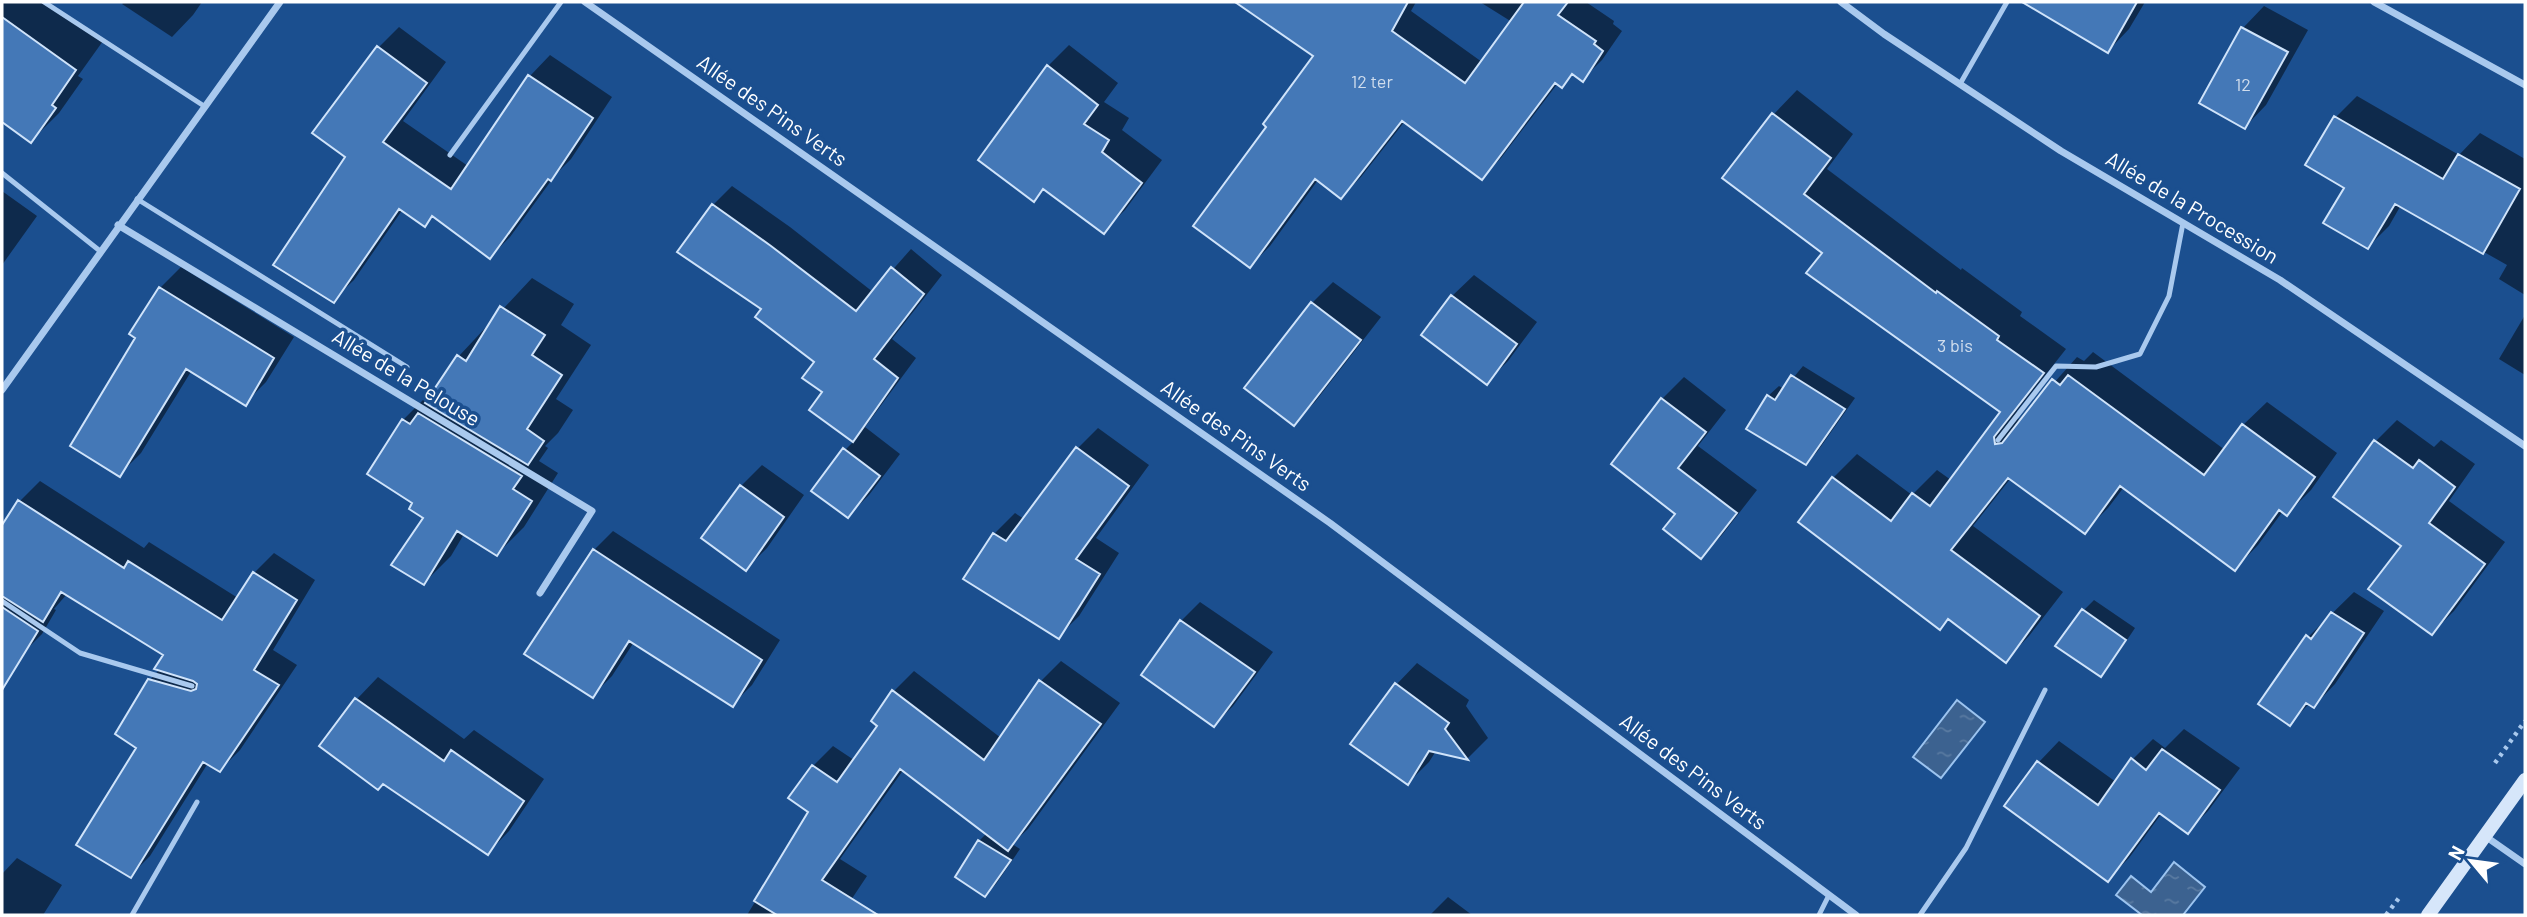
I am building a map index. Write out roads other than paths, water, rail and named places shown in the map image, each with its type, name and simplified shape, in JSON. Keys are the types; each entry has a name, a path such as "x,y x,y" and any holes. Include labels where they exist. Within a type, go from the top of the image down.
{"main road":[{"path":"2428,915 2525,780"}],"street":[{"path":"2,390 279,2"},
{"name":"Allée des Pins Verts","path":"585,2 1331,523 1856,915"},
{"name":"Allée de la Procession","path":"1841,2 1884,34 2061,151 2280,280 2525,446"},
{"path":"2374,2 2525,85"},
{"name":"Allée de la Pelouse","path":"118,225 592,511 540,593"},
{"path":"2485,836 2525,864"}],"lane":[{"path":"44,2 204,106"},
{"path":"450,155 561,2"},
{"path":"1960,85 2007,2"},
{"path":"2,173 100,251"},
{"path":"137,199 407,368"},
{"path":"1998,440 2056,366 2096,367 2140,354 2169,296 2183,223"},
{"path":"2,601 80,653 192,686"},
{"path":"1920,915 1966,848 2045,691"},
{"path":"132,915 197,802"},
{"path":"1819,915 1829,895"}],"water":[{"path":"1957,700 1985,722 1941,778 1913,757"},
{"path":"2174,862 2205,887 2183,915 2142,915 2116,895 2131,876 2151,892"}]}
